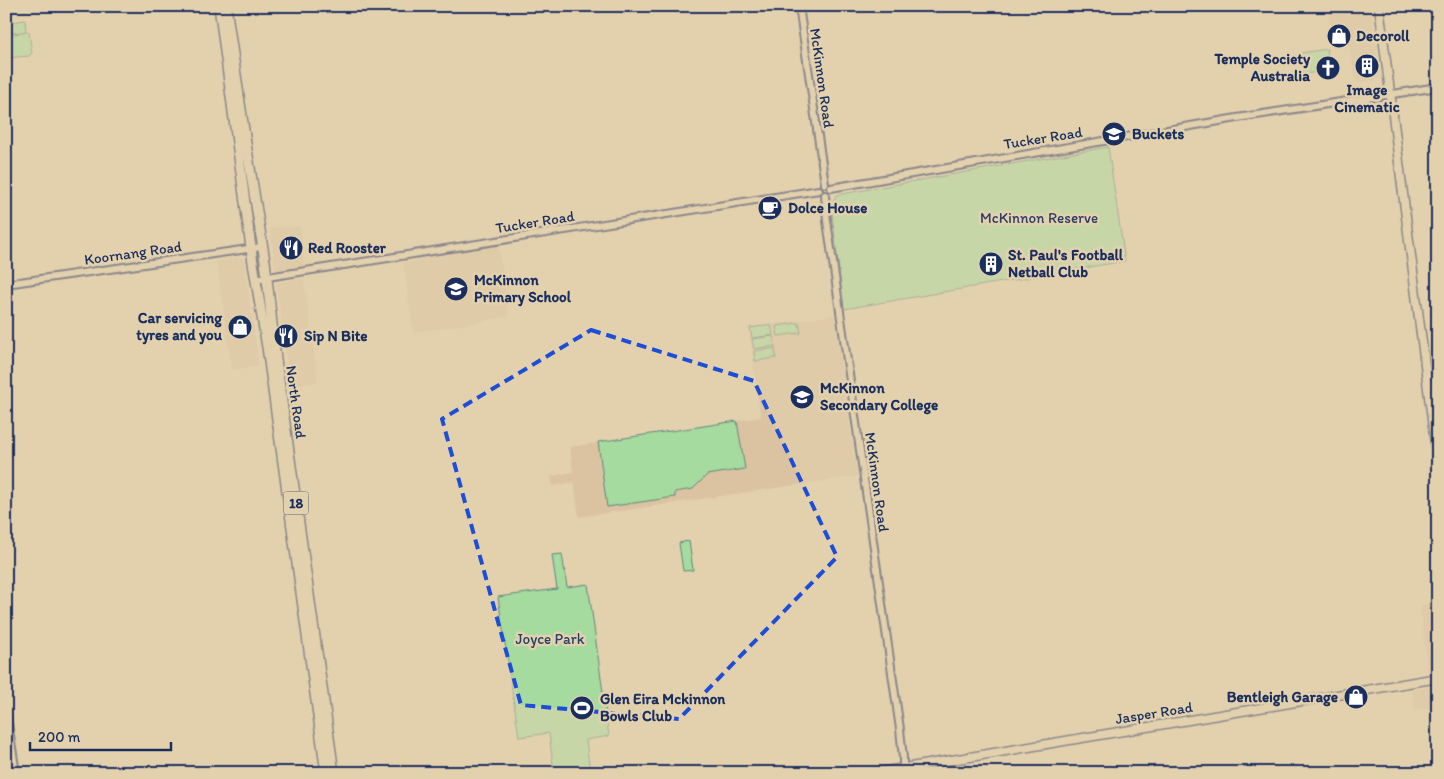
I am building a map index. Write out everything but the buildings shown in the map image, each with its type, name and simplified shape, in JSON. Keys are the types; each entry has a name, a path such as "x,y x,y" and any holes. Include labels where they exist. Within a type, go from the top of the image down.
{"highway":[{"name":"North Road","path":"219,6 251,248 270,346 334,773"},
{"name":"North Road","path":"226,6 267,277 270,346 326,773"}],"main road":[{"path":"1379,6 1438,467"},
{"name":"Jasper Road","path":"875,773 903,770 1438,678"}],"street":[{"name":"McKinnon Road","path":"799,6 825,184"},
{"name":"Tucker Road","path":"831,188 1237,118 1438,87"},
{"path":"825,184 828,184 831,188 830,192 825,195 819,190 821,185 825,184"},
{"name":"Tucker Road","path":"256,279 819,190"},
{"name":"McKinnon Road","path":"825,195 827,221 900,729 903,770"},
{"name":"Koornang Road","path":"6,284 262,247"},
{"path":"6,710 16,773"}],"highlighted area":[{"path":"591,330 754,381 837,557 679,719 521,705 442,419"}],"shaded area":[{"path":"1327,6 1371,6 1381,79 1356,83 1349,46 1332,48"},
{"path":"300,226 304,266 275,270 270,228"},
{"name":"McKinnon Primary School","path":"499,246 509,316 413,333 403,262"},
{"path":"241,257 244,259 259,366 232,370 216,261"},
{"path":"304,278 318,382 290,386 276,283"},
{"name":"McKinnon Secondary College","path":"835,315 858,476 579,517 574,482 553,486 551,476 573,472 570,447 761,417 748,327"},
{"path":"1438,602 1438,671 1428,673 1420,605"},
{"path":"1438,685 1438,707 1415,711 1412,690"}],"green space":[{"path":"25,20 26,31 6,34 6,23"},
{"path":"29,32 32,53 29,56 6,58 6,35"},
{"path":"1327,49 1330,73 1319,75 1318,72 1304,74 1301,53"},
{"name":"McKinnon Reserve","path":"1108,147 1125,261 844,309 831,206 836,195"},
{"path":"799,323 801,333 778,336 776,326"},
{"path":"771,325 773,335 752,338 750,328"},
{"path":"773,336 775,346 754,349 752,339"},
{"path":"775,348 776,358 755,361 754,351"},
{"path":"737,421 745,469 707,475 693,489 675,492 675,497 607,507 598,442"},
{"path":"689,541 693,570 683,571 679,543"},
{"name":"Joyce Park","path":"562,554 567,587 588,584 609,736 586,740 590,773 554,773 549,733 519,737 498,597 557,589 552,555"}],"place":[{"name":"Decoroll","path":"1339,36"},
{"name":"Image Cinematic","path":"1367,66"},
{"name":"Temple Society Australia","path":"1328,68"},
{"name":"Buckets","path":"1114,134"},
{"name":"Dolce House","path":"770,208"},
{"name":"Red Rooster","path":"291,248"},
{"name":"St. Paul's Football Netball Club","path":"991,264"},
{"name":"McKinnon Primary School","path":"456,289"},
{"name":"Car servicing tyres and you","path":"240,327"},
{"name":"Sip N Bite","path":"286,336"},
{"name":"McKinnon Secondary College","path":"802,397"},
{"name":"Bentleigh Garage","path":"1356,697"},
{"name":"Glen Eira Mckinnon Bowls Club","path":"582,708"}]}
